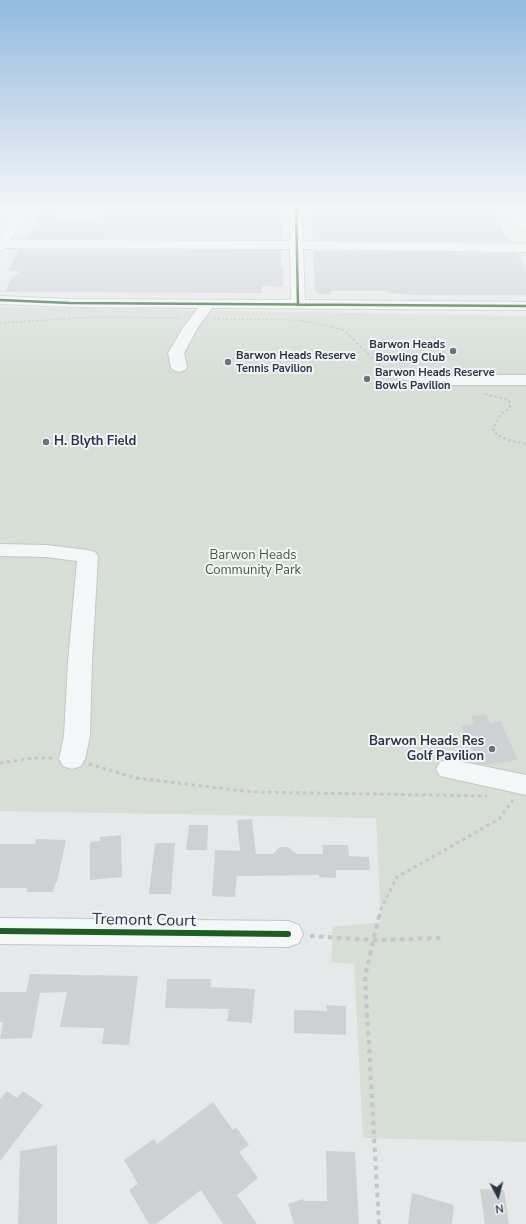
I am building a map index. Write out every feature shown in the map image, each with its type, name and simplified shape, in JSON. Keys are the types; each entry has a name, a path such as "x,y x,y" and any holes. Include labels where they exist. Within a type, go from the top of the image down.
{"street":[{"path":"297,264 298,305"},
{"path":"0,300 70,303"},
{"path":"0,304 70,303 523,307"},
{"path":"179,367 176,353 190,328 208,304"},
{"path":"403,375 426,380 526,380"},
{"path":"0,550 46,551 88,556 80,662 77,736 72,759"},
{"path":"449,769 525,785"},
{"name":"Tremont Court","path":"0,931 288,934"}],"path":[{"path":"478,393 509,400 510,408 501,414 493,429 497,434 511,441 526,444"},
{"path":"0,763 33,758 72,759 136,778 252,792 494,796"},
{"path":"379,1224 365,976 375,940 381,909 397,878 500,819 525,785"},
{"path":"288,934 375,940 443,938"}],"green space":[{"name":"Barwon Heads Community Park","path":"0,307 526,316 526,1142 363,1138 354,964 331,962 333,927 381,922 376,818 0,811"}],"building":[{"path":"11,264 281,264 281,269 283,269 283,287 262,286 262,293 5,292 12,278 20,272 8,270"},
{"path":"314,264 523,264 526,272 526,295 417,295 387,293 387,291 331,291 331,294 318,294 318,292 315,292"},
{"name":"Barwon Heads Res Golf Pavilion","path":"486,714 490,723 500,721 518,760 483,765 478,763 461,726 474,724 471,716"},
{"path":"252,819 256,854 273,854 280,847 288,847 297,854 323,854 322,845 348,845 349,856 369,857 370,870 336,870 336,878 319,877 319,875 237,876 235,897 212,896 215,850 240,851 237,820"},
{"path":"189,825 208,825 207,850 186,850"},
{"path":"121,835 122,877 90,880 90,842 100,841 100,837"},
{"path":"36,839 66,840 57,882 53,892 26,892 27,888 0,888 0,844 35,844"},
{"path":"155,843 175,843 171,894 149,894"},
{"path":"30,974 138,976 129,1045 102,1044 104,1028 60,1027 67,992 40,993 32,1038 0,1039 3,1022 0,1022 0,992 26,992"},
{"path":"167,979 211,979 210,987 255,989 252,1023 227,1021 229,1009 165,1008"},
{"path":"326,1005 346,1006 346,1035 294,1033 294,1010 327,1011"},
{"path":"7,1091 17,1098 23,1091 43,1105 0,1161 0,1099"},
{"path":"213,1102 233,1130 236,1127 249,1145 239,1152 258,1178 237,1195 257,1224 223,1224 201,1190 156,1224 149,1224 129,1190 138,1184 124,1160 154,1139 157,1144"},
{"path":"57,1145 57,1224 18,1224 20,1151"},
{"path":"326,1151 355,1152 359,1224 294,1224 288,1204 303,1199 304,1201 327,1201"},
{"path":"480,1189 504,1190 509,1224 485,1224"},
{"path":"412,1193 454,1205 452,1224 408,1224"}],"cycle path":[{"path":"297,264 298,305"},
{"path":"0,300 70,303 526,306"},
{"path":"0,931 288,934"}],"place":[{"name":"Barwon Heads Bowling Club","path":"453,351"},
{"name":"Barwon Heads Reserve Tennis Pavilion","path":"228,362"},
{"name":"Barwon Heads Reserve Bowls Pavilion","path":"367,379"},
{"name":"H. Blyth Field","path":"46,442"},
{"name":"Barwon Heads Res Golf Pavilion","path":"492,749"}]}
